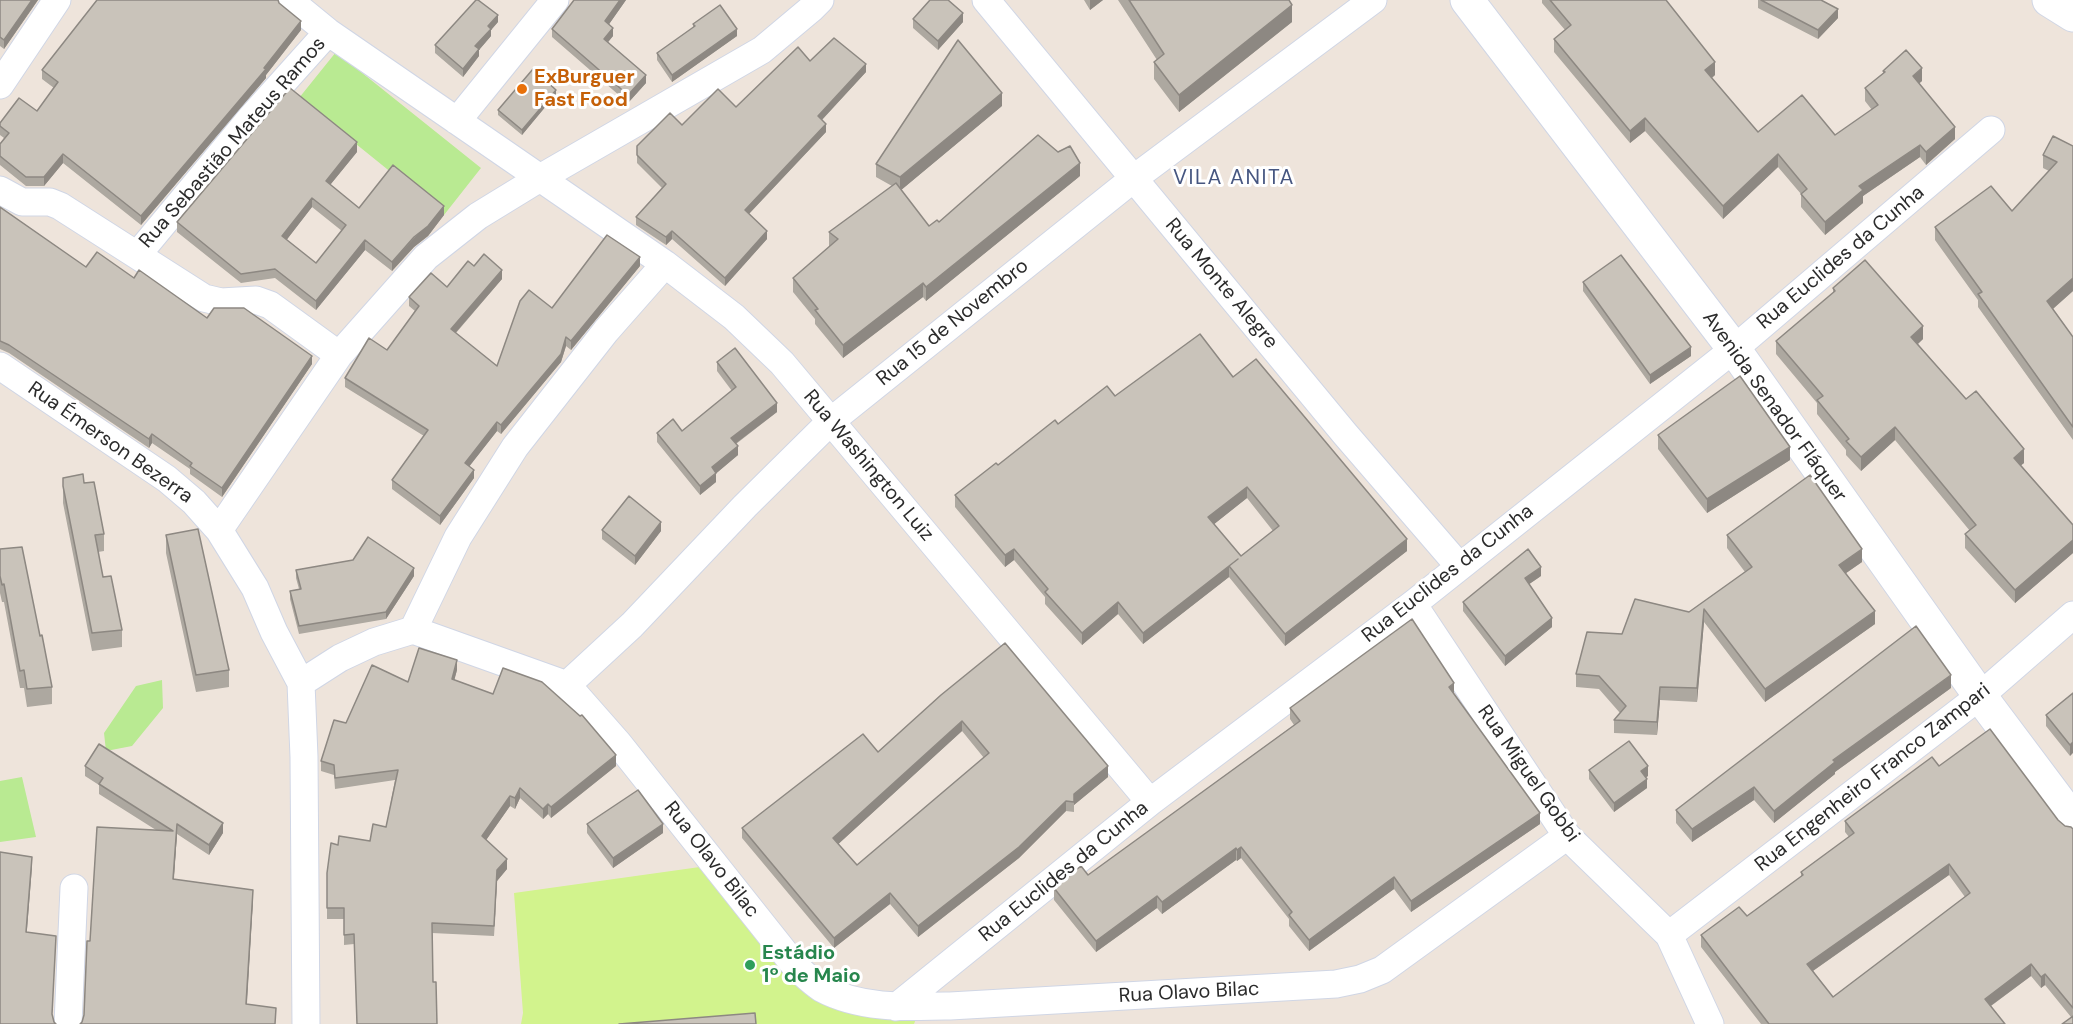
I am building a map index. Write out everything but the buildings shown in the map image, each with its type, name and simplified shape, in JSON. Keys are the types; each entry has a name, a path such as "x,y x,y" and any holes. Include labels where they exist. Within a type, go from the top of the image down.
{"street":[{"path":"1,80 57,0"},
{"path":"457,121 555,0"},
{"name":"Rua Monte Alegre","path":"986,0 1133,179 1459,566"},
{"name":"Rua 15 de Novembro","path":"567,685 632,625 745,506 831,421 1133,179 1373,0"},
{"name":"Avenida Senador Fláquer","path":"1467,0 1734,349 1980,696 2073,820"},
{"path":"2049,0 2073,15"},
{"name":"Rua Washington Luiz","path":"296,2 328,32 665,264 734,317 782,363 1150,802"},
{"path":"219,530 339,355 426,257 478,216 762,50 811,3"},
{"name":"Rua Sebastião Mateus Ramos","path":"138,254 250,119 328,32"},
{"name":"Rua Euclides da Cunha","path":"896,1007 1150,802 1413,604 1734,349 1991,130"},
{"path":"0,190 22,202 50,202 60,206 204,298 221,302 256,300 270,305 339,355"},
{"path":"306,1024 304,757 301,683 340,658 374,642 413,630 458,537 515,447 606,331 665,264"},
{"name":"Rua Émerson Bezerra","path":"0,366 167,479 194,502 219,530 255,588 274,632 301,683"},
{"name":"Rua Miguel Gobbi","path":"1413,604 1567,836 1669,935 1710,1024"},
{"name":"Rua Engenheiro Franco Zampari","path":"1669,935 1980,696 2073,615"},
{"name":"Rua Olavo Bilac","path":"413,630 567,685 618,743 796,967 820,987 850,1000 896,1007 950,1006 1324,985 1360,979 1382,970 1567,836"},
{"path":"68,1024 74,888"}],"green space":[{"path":"336,52 481,168 444,215 299,98"},
{"path":"162,680 163,708 132,746 106,751 104,733 136,686"},
{"path":"22,777 36,837 0,842 0,781"},
{"path":"707,866 808,989 917,1016 914,1024 521,1024 523,1013 514,893"}],"place":[{"name":"ExBurguer Fast Food","path":"522,89"},
{"name":"Estádio 1º de Maio","path":"750,965"}],"district":[{"name":"VILA ANITA","path":"1234,178"}]}
